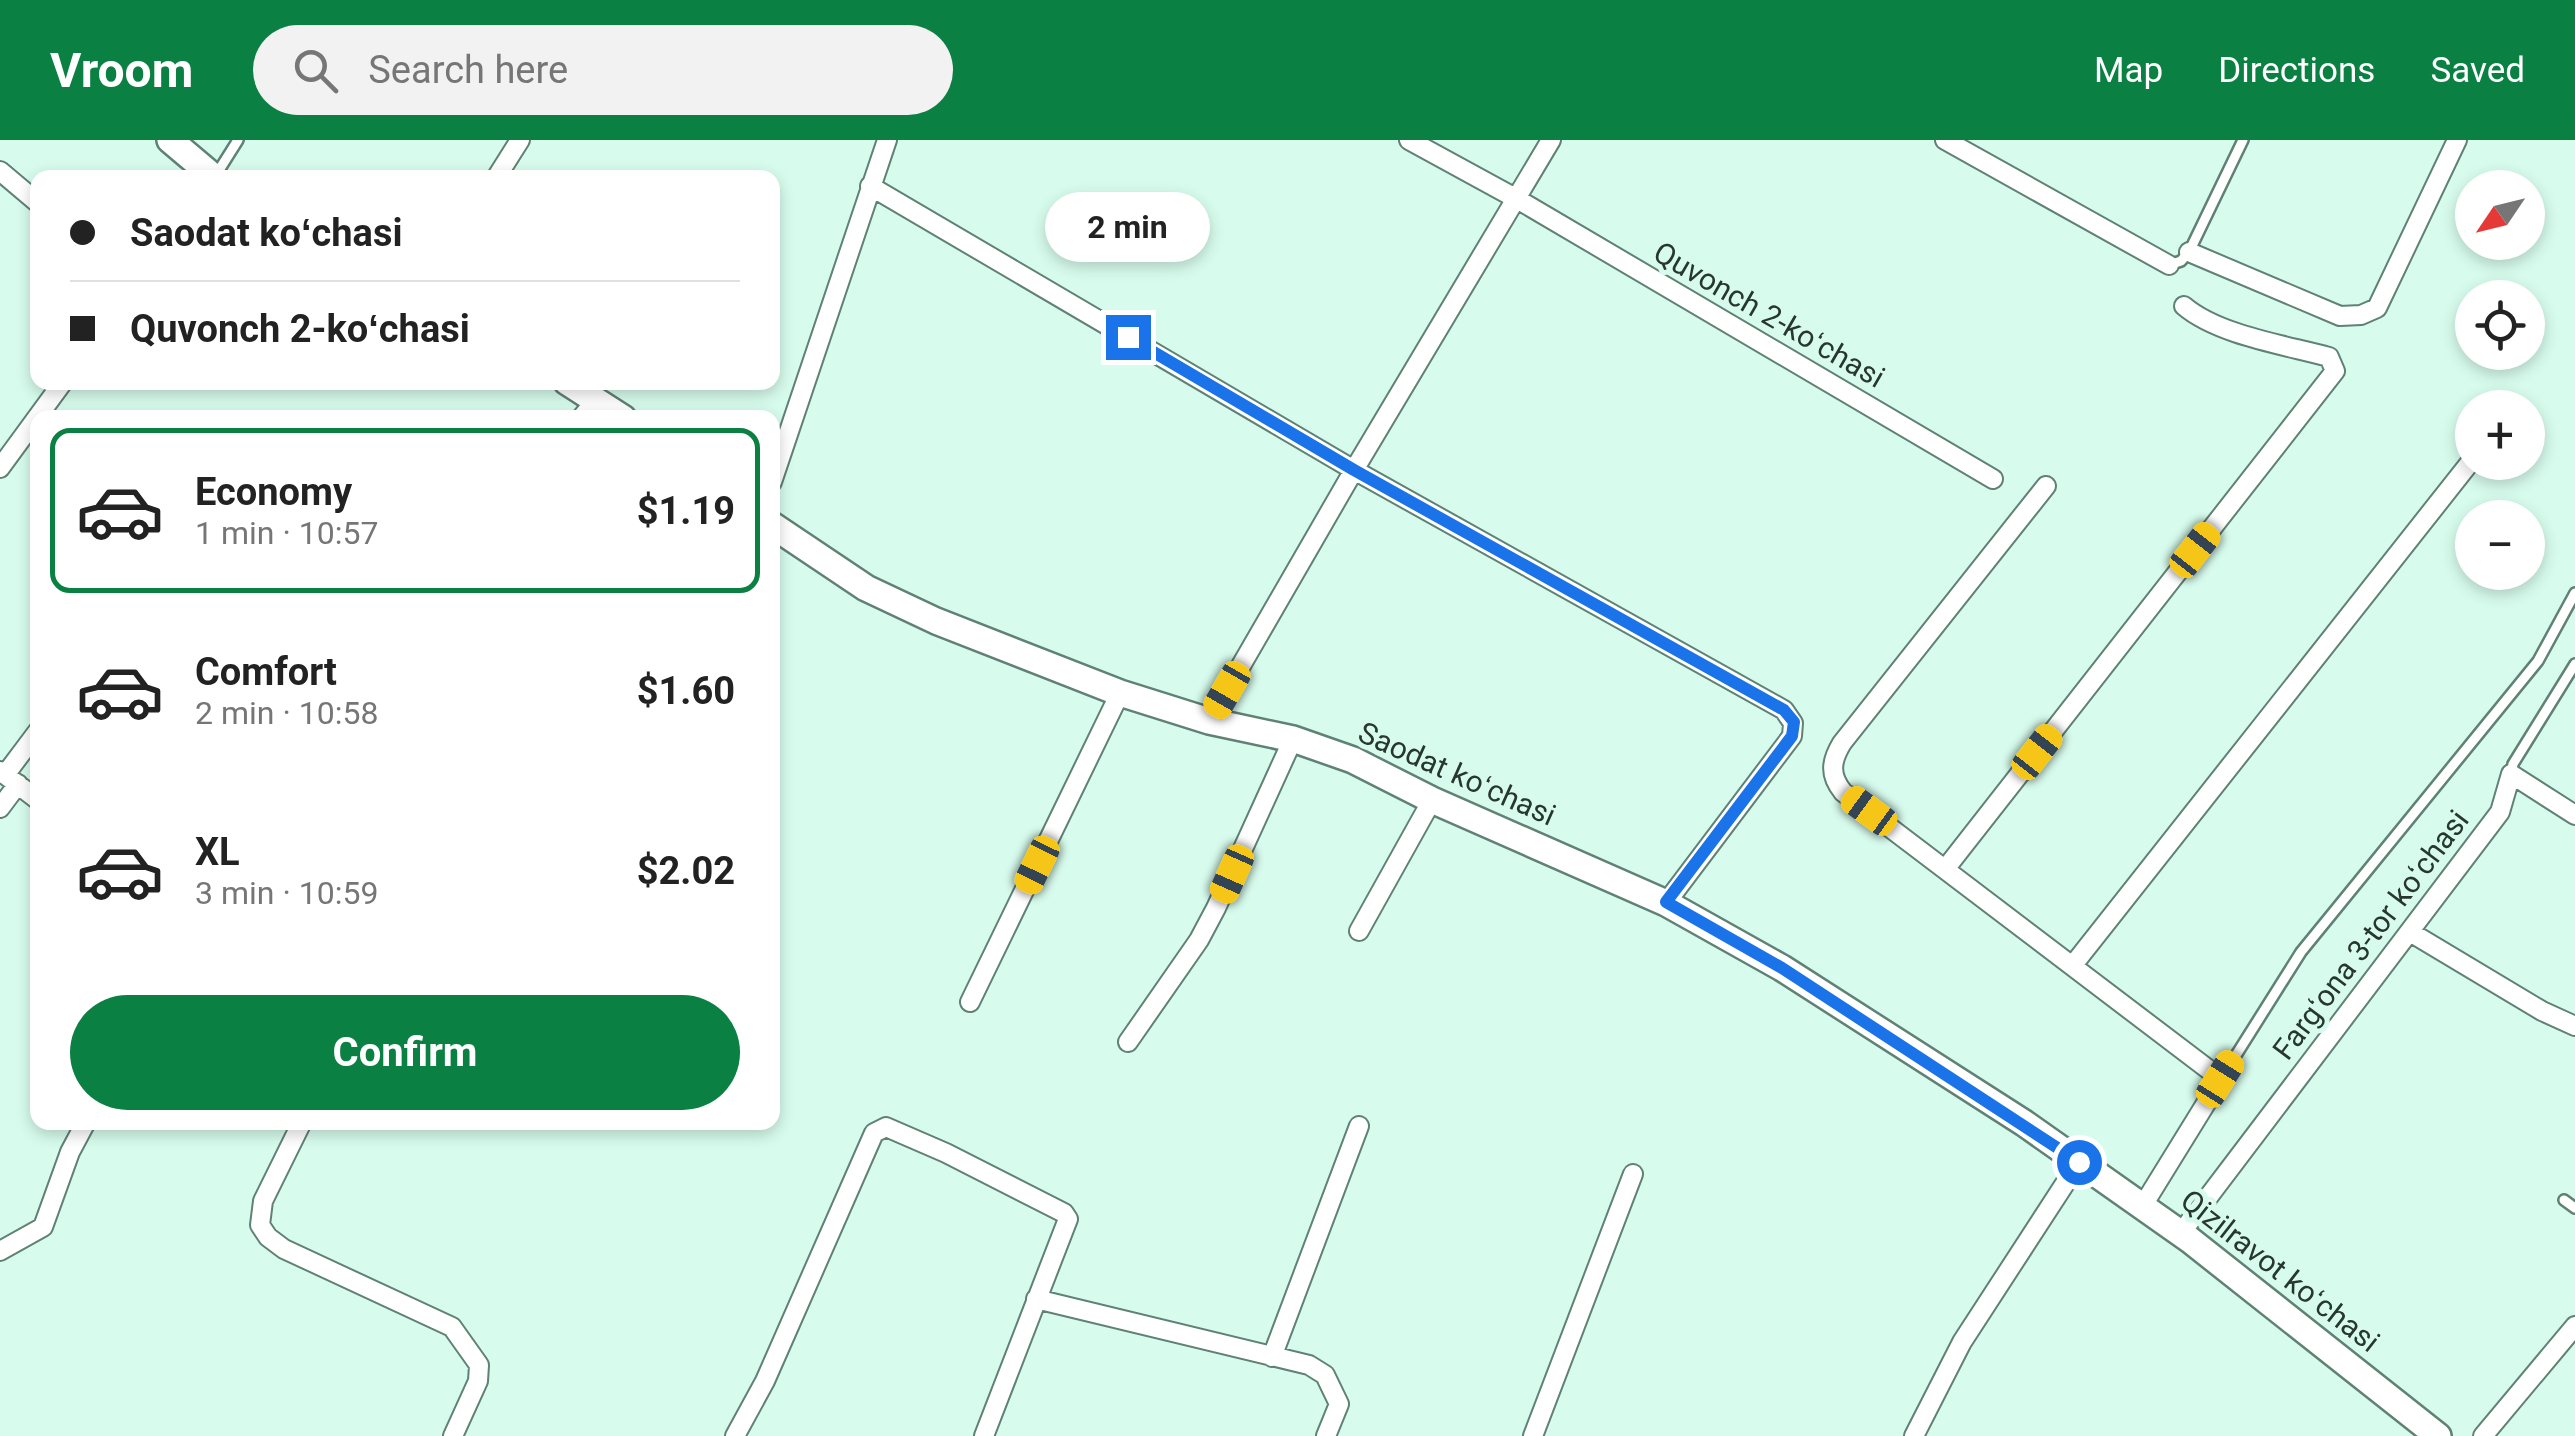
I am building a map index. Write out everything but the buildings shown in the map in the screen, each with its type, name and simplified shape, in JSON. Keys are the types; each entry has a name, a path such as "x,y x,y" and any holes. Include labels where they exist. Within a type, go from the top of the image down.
{"street":[{"path":"170,140 206,170"},
{"path":"501,170 520,140"},
{"path":"780,458 886,140"},
{"name":"Quvonch 2-koʻchasi","path":"1409,140 1518,199 1992,479"},
{"path":"1209,722 1551,140"},
{"path":"1944,140 2168,265"},
{"path":"2189,252 2340,316 2377,308 2457,140"},
{"path":"0,171 30,197"},
{"path":"870,186 1354,470 1784,710 1794,726 1792,736 1666,902"},
{"path":"1946,868 2336,372 2329,357 2219,326 2198,318 2184,306"},
{"path":"0,468 30,427"},
{"path":"2074,965 2456,480"},
{"path":"2046,486 1834,757 1834,778 1843,792 2220,1079 2142,1207"},
{"name":"Saodat koʻchasi","path":"780,530 866,588 936,621 1120,694 1209,722 1293,739 1352,760 1432,800 1666,902 1782,968 2079,1162"},
{"path":"970,1002 1120,694"},
{"path":"1128,1042 1199,940 1293,739"},
{"path":"0,808 8,777 30,743"},
{"path":"2511,774 2575,815"},
{"name":"Fargʻona 3-tor koʻchasi","path":"2181,1233 2500,812 2511,774"},
{"path":"8,777 30,794"},
{"path":"1359,931 1432,800"},
{"path":"2410,932 2542,1011 2575,1026"},
{"path":"1272,1356 1359,1126"},
{"path":"735,1436 765,1381 874,1132 880,1127 946,1153 1064,1213 1068,1223 984,1436"},
{"path":"0,1250 43,1227 82,1130"},
{"path":"298,1130 263,1201 260,1226 284,1248 452,1328 480,1365 478,1381 454,1436"},
{"path":"1914,1436 1962,1342 2079,1162"},
{"name":"Qizilravot koʻchasi","path":"2079,1162 2181,1233 2438,1436"},
{"path":"1533,1436 1634,1174"},
{"path":"1036,1300 1309,1365 1325,1375 1339,1404 1326,1436"},
{"path":"2483,1436 2575,1326"}],"lane":[{"path":"219,170 238,140"},
{"path":"2168,265 2181,261 2189,252 2243,140"},
{"path":"2220,1079 2300,952 2538,661 2575,593"},
{"path":"2511,774 2513,764 2575,664"},
{"path":"2564,1200 2575,1208"}],"route":[{"path":"1128,337 1354,470 1784,710 1794,722 1792,736 1666,902 1782,968 2079,1162"}]}
